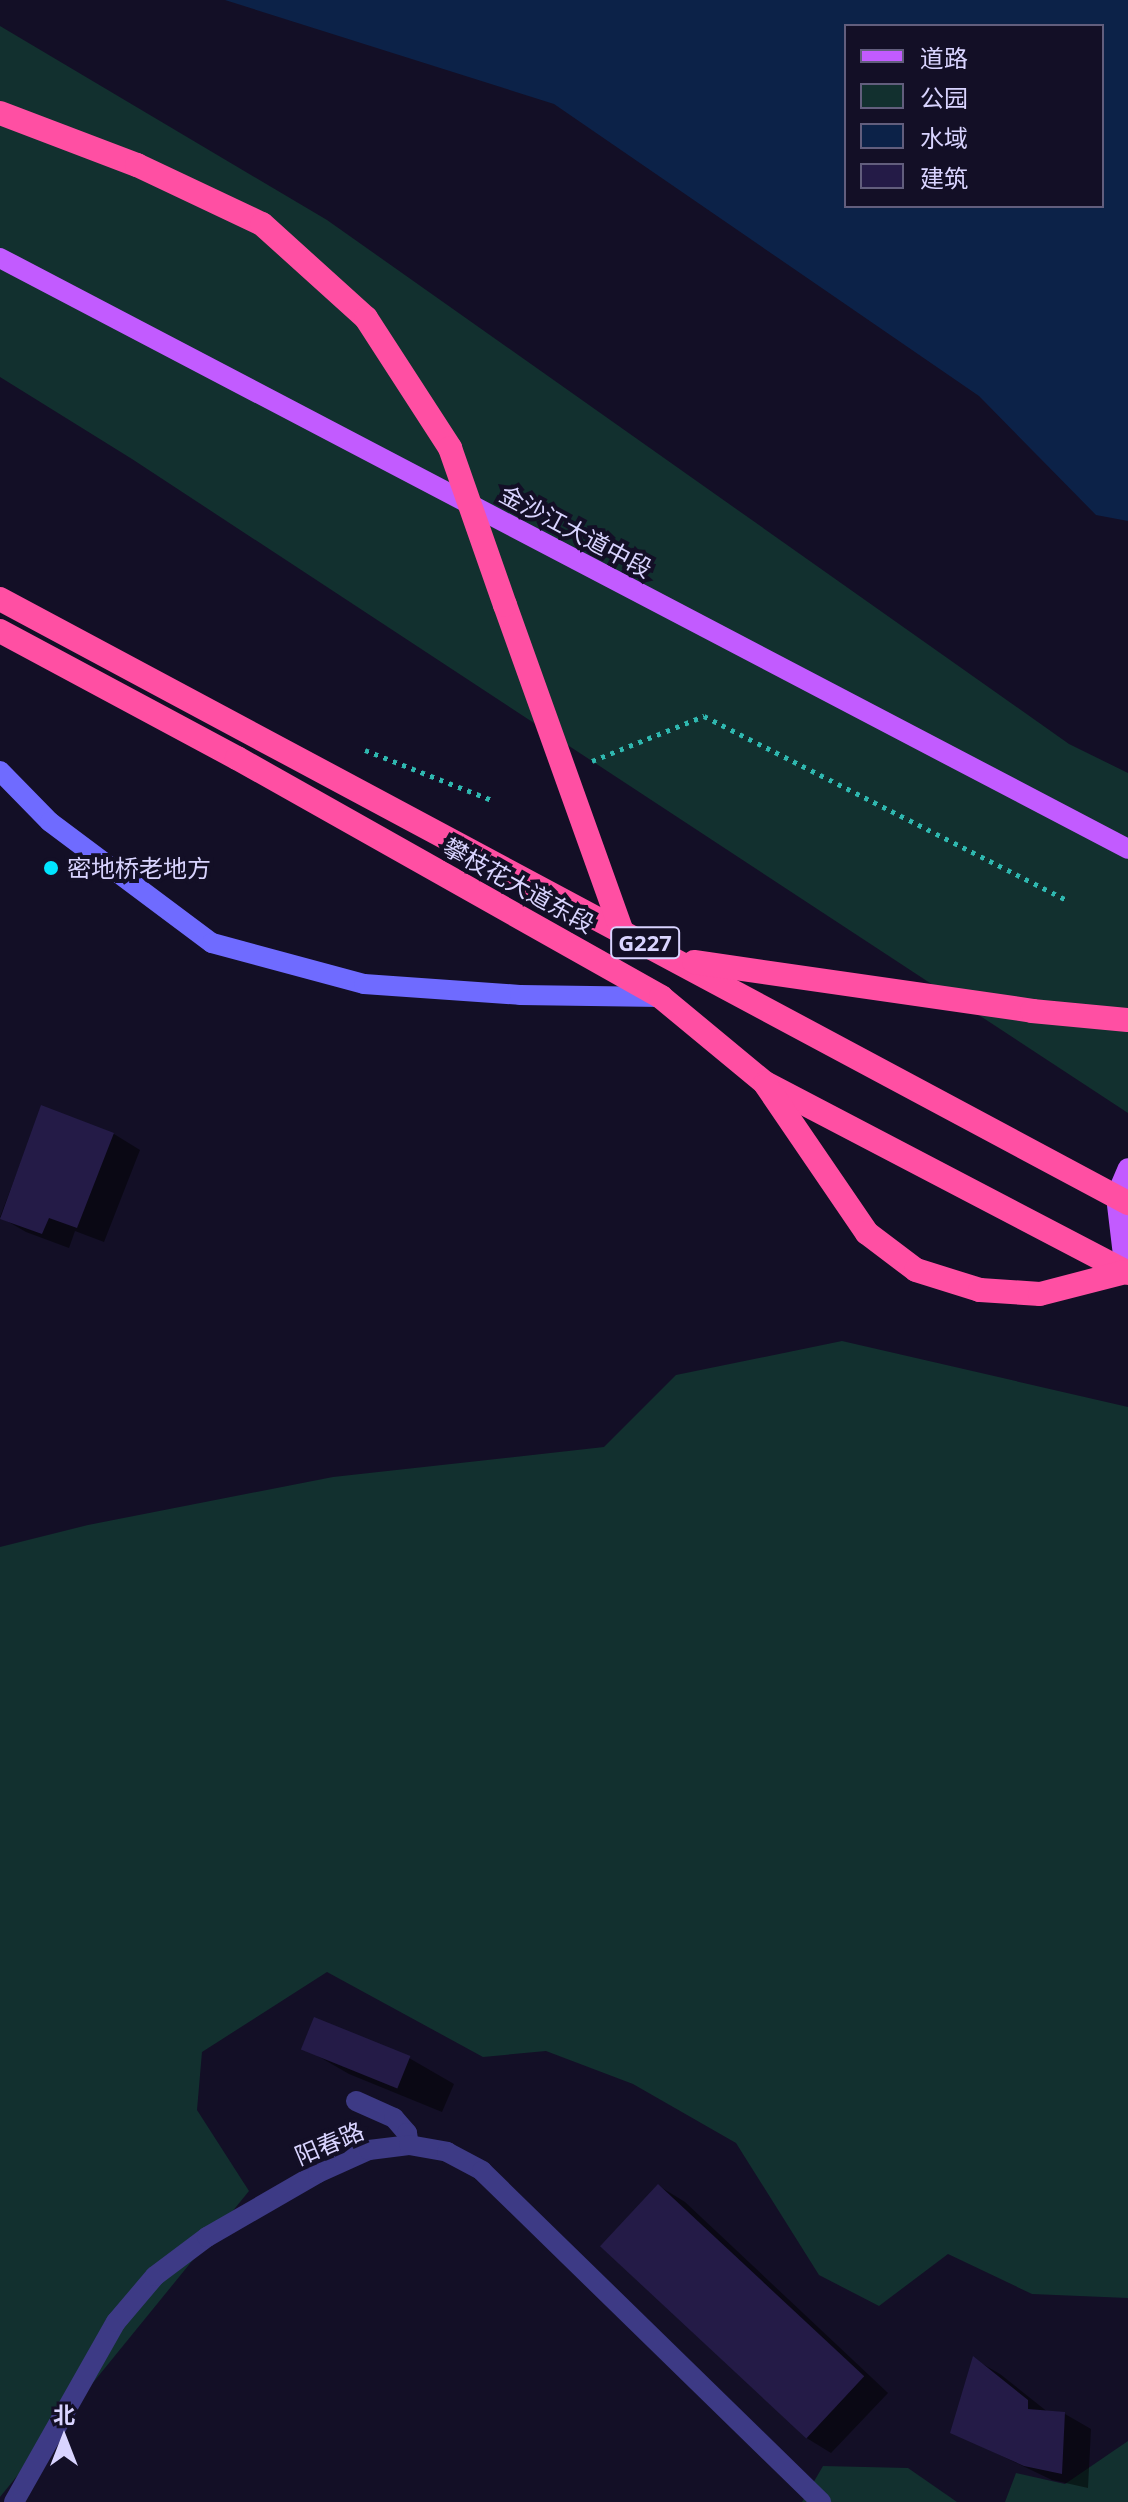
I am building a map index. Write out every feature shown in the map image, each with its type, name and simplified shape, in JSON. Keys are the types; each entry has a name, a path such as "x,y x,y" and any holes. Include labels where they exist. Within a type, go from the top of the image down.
{"highway":[{"path":"0,113 137,165 262,224 366,318 450,448 622,932"},
{"name":"攀枝花大道东段","path":"0,599 1122,1199"},
{"name":"攀枝花大道东段","path":"0,631 193,735 661,997 765,1083 1127,1271"},
{"path":"675,960 1032,1011 1128,1020"},
{"path":"765,1083 867,1233 916,1270 980,1290 1040,1294 1127,1271"}],"main road":[{"name":"金沙江大道中段","path":"0,258 1128,849"},
{"path":"1127,1271 1122,1199 1128,1168"}],"street":[{"path":"0,771 50,822 212,943 364,984 520,995 661,997"},
{"path":"356,2101 394,2118 407,2133 409,2145"},
{"name":"阳春路","path":"14,2502 116,2322 155,2276 207,2237 318,2173 369,2150 409,2145 447,2152 482,2171 821,2502"}],"path":[{"path":"591,761 704,716 1065,899"},
{"path":"365,750 492,800"}],"green space":[{"path":"0,26 327,220 1069,744 1128,773 1128,1113 132,459 0,377"},
{"path":"842,1341 1128,1407 1128,2298 1032,2294 948,2254 879,2306 819,2275 736,2143 633,2084 546,2051 483,2057 327,1972 202,2052 197,2110 249,2191 0,2497 0,1547 88,1525 333,1477 604,1447 676,1375"},
{"path":"1128,2441 1128,2502 1005,2502 1016,2473 1065,2484"},
{"path":"823,2466 908,2468 957,2502 802,2502"}],"water":[{"path":"225,0 1128,0 1128,521 1096,515 979,396 554,104"}],"building":[{"path":"41,1105 114,1133 77,1228 49,1218 42,1234 0,1219"},
{"path":"314,2017 410,2056 397,2088 301,2049"},
{"path":"658,2184 864,2376 806,2438 600,2246"},
{"path":"973,2356 1028,2400 1028,2409 1065,2412 1062,2474 1024,2466 950,2433"}],"place":[{"name":"密地桥老地方","path":"51,868"}]}
